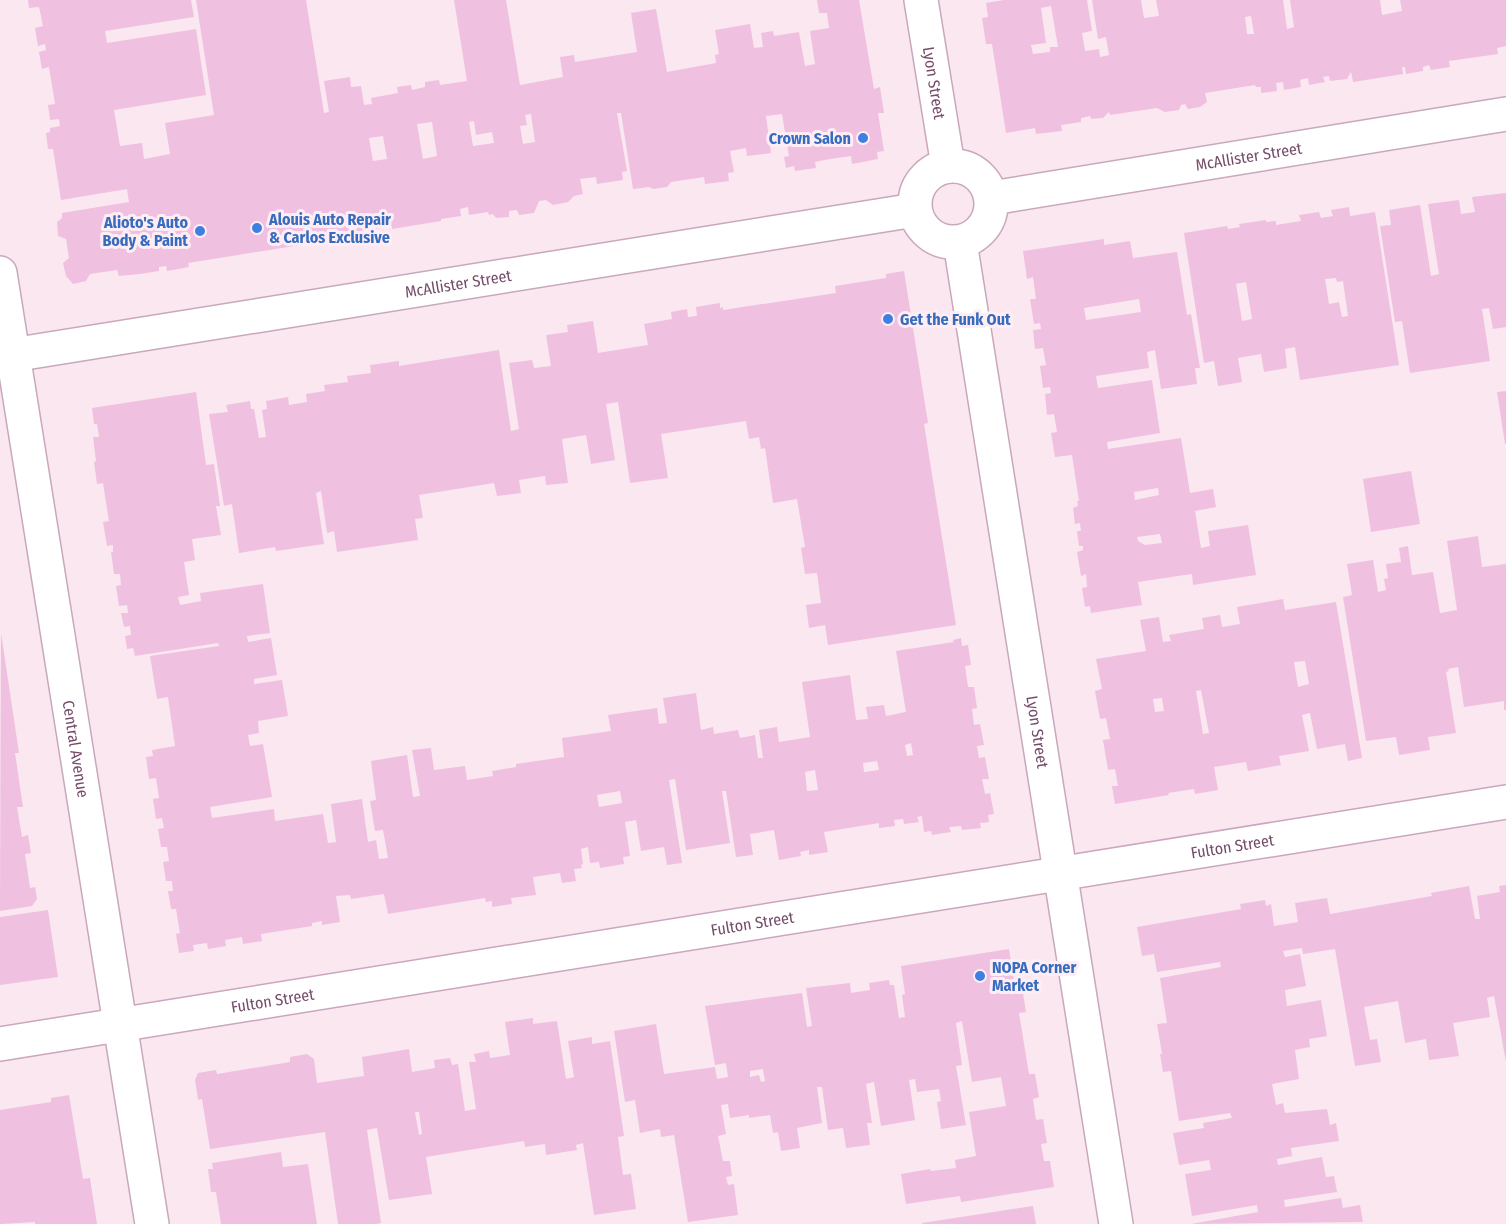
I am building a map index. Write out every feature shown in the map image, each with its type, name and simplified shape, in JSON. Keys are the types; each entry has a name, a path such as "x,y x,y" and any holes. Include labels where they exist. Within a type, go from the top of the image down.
{"street":[{"name":"Lyon Street","path":"921,0 948,166"},
{"name":"McAllister Street","path":"992,198 1506,114"},
{"path":"948,166 967,168 976,173 989,188 992,198 989,218 985,226 969,239 960,242 940,240 931,235 918,220 915,210 917,190 922,181 929,174 948,166"},
{"name":"McAllister Street","path":"7,356 915,210"},
{"name":"Lyon Street","path":"960,242 1116,1224"},
{"name":"Central Avenue","path":"0,273 7,356 152,1224"},
{"name":"Fulton Street","path":"0,1044 1506,802"}],"building":[{"path":"28,0 191,0 194,17 105,31 107,43 196,29 206,95 114,110 120,146 142,143 144,159 170,154 165,123 214,115 196,0 306,0 324,113 329,112 324,81 350,77 351,87 361,86 364,105 372,104 371,98 398,93 397,87 411,85 412,90 425,87 425,82 439,80 440,85 467,81 454,0 506,0 520,85 563,77 560,57 574,55 575,62 637,52 631,13 656,9 667,72 716,63 715,55 719,54 715,30 750,24 754,48 763,47 761,33 773,31 774,36 799,32 805,66 815,64 810,31 829,28 827,13 819,13 817,0 859,0 874,89 880,87 884,113 878,113 884,151 877,152 878,159 852,164 851,156 830,159 815,162 816,168 795,171 794,166 786,168 784,157 789,156 782,114 766,116 771,153 747,156 746,148 730,151 734,172 728,173 729,181 705,184 704,177 671,182 667,187 633,189 621,113 617,113 627,171 622,172 623,180 597,184 596,177 580,179 583,194 574,196 568,202 553,205 546,200 539,201 534,213 519,215 517,210 509,211 509,217 496,218 488,212 469,215 468,207 460,209 461,216 441,219 441,221 344,234 344,238 188,263 189,267 167,271 166,266 159,267 159,271 140,274 119,276 117,270 90,274 86,281 73,284 66,276 63,263 69,258 66,239 58,236 57,222 62,218 62,213 129,202 127,189 61,200 53,149 48,149 46,133 50,132 50,128 60,126 59,119 50,120 48,105 55,104 49,67 42,69 39,52 46,50 45,44 38,46 35,28 43,26 39,7 29,8","holes":["531,114 535,142 523,144 520,126 527,125 525,115","474,121 476,135 492,132 494,143 473,146 469,122","432,122 437,156 423,159 417,124","383,136 387,159 373,161 369,138"]},
{"path":"1004,0 1087,0 1092,31 1082,33 1085,51 1099,49 1100,57 1109,55 1106,37 1098,39 1092,0 1141,0 1144,18 1159,16 1156,0 1283,0 1287,29 1294,27 1290,0 1380,0 1382,15 1402,11 1400,0 1506,0 1506,46 1497,48 1498,54 1449,61 1450,67 1431,70 1429,65 1423,67 1423,71 1406,74 1405,67 1402,67 1403,74 1353,82 1351,72 1347,79 1330,81 1329,76 1323,77 1325,82 1309,85 1308,78 1300,80 1301,87 1284,90 1283,82 1276,83 1277,91 1261,93 1261,87 1255,85 1205,93 1207,102 1200,107 1188,109 1185,104 1181,105 1179,110 1165,112 1157,108 1110,115 1109,112 1103,118 1091,119 1090,116 1081,118 1081,122 1061,125 1062,131 1036,134 1035,128 1006,133 992,44 986,44 982,18 988,17 986,3","holes":["1051,6 1058,47 1050,47 1050,52 1033,54 1031,45 1046,43 1041,8","1251,16 1254,34 1247,34 1245,17"]},
{"path":"1506,193 1506,327 1493,329 1489,308 1482,309 1490,361 1410,373 1402,321 1395,322 1380,226 1391,225 1389,210 1420,205 1431,276 1439,274 1428,204 1459,200 1461,214 1475,212 1472,197"},
{"path":"1349,207 1350,216 1375,212 1399,365 1300,380 1295,347 1285,349 1287,368 1264,372 1261,354 1238,358 1242,382 1218,386 1214,361 1204,363 1184,233 1227,226 1228,229 1240,227 1239,224 1266,220 1266,222 1276,221 1276,225 1301,221 1299,215 1319,212 1321,218 1333,216 1331,210","holes":["1336,278 1337,282 1343,281 1348,316 1342,317 1339,302 1329,304 1325,279","1246,282 1252,319 1242,321 1236,284"]},
{"path":"1104,239 1104,245 1130,241 1133,258 1177,252 1187,315 1191,314 1200,368 1195,368 1197,384 1161,389 1155,350 1147,352 1149,368 1096,376 1098,388 1152,380 1160,433 1107,442 1108,449 1181,438 1190,493 1213,489 1216,507 1195,511 1201,548 1210,546 1208,531 1248,525 1256,575 1193,585 1192,574 1138,582 1142,605 1091,613 1090,606 1085,607 1082,588 1087,587 1086,574 1081,576 1077,552 1083,550 1083,546 1079,546 1077,531 1081,531 1080,523 1075,524 1073,508 1078,506 1077,501 1079,501 1072,455 1055,457 1051,433 1057,432 1054,414 1047,415 1045,394 1051,393 1050,387 1043,388 1040,366 1046,365 1043,348 1035,349 1033,330 1041,329 1040,323 1034,324 1030,299 1036,299 1033,277 1027,279 1023,251","holes":["1139,299 1141,312 1086,320 1084,308","1158,488 1159,495 1135,500 1134,492","1160,534 1162,543 1145,545 1138,541 1137,537"]},
{"path":"904,271 928,423 924,424 956,625 828,645 825,625 809,628 806,605 821,603 817,573 805,574 801,548 805,547 797,499 773,503 765,448 761,449 759,437 749,439 746,421 661,434 668,478 630,483 618,402 606,404 615,460 591,464 586,435 562,439 568,483 546,485 545,476 519,480 521,493 497,496 494,483 419,495 423,518 415,519 418,540 337,552 334,531 327,533 321,491 316,493 324,544 276,551 275,547 239,553 232,504 224,506 209,414 228,412 226,405 250,401 251,409 254,409 259,438 266,437 262,410 267,409 266,401 288,397 289,405 307,402 306,394 325,391 324,385 348,382 347,376 371,373 370,365 399,361 399,366 499,350 511,431 519,429 509,363 532,360 534,368 551,366 546,335 568,332 567,325 593,321 598,353 648,345 644,324 672,319 671,312 687,309 688,317 697,316 696,307 720,303 720,308 723,307 723,310 836,293 835,286 886,278 886,274"},
{"path":"1506,391 1506,444 1505,444 1497,392"},
{"path":"196,392 206,465 214,464 220,506 216,506 221,535 192,539 195,560 184,562 189,595 178,597 180,605 201,601 200,593 263,584 270,633 247,636 248,642 271,638 277,675 254,679 254,684 282,680 288,716 258,721 259,733 248,735 250,746 263,744 272,797 210,807 212,818 274,809 275,821 323,814 328,843 336,842 331,804 362,799 368,842 376,840 379,859 388,858 383,830 375,831 370,801 376,800 371,761 407,755 413,797 420,796 412,750 431,748 434,770 465,766 467,780 493,776 492,771 516,767 516,764 564,757 562,738 611,731 608,715 657,708 659,724 667,723 663,698 696,693 701,730 713,727 714,734 738,730 740,738 755,735 758,758 763,758 759,730 777,727 779,742 810,737 802,682 850,675 856,720 868,719 866,707 884,705 886,716 906,712 896,651 954,642 953,640 961,638 962,646 968,645 971,665 965,666 968,687 974,687 977,708 972,709 974,725 980,724 984,745 977,746 979,758 985,757 989,779 982,779 985,794 990,793 994,814 988,815 989,822 980,823 981,828 962,830 961,826 949,827 951,832 932,835 931,831 924,832 922,816 917,817 919,822 904,824 903,819 894,820 895,826 879,828 879,823 824,832 828,852 809,855 809,850 800,852 801,856 779,860 774,830 750,834 753,855 736,857 726,791 722,791 730,843 686,850 675,779 669,780 682,863 667,865 664,847 641,851 636,820 625,822 630,856 623,857 624,864 600,868 599,862 590,863 588,847 581,849 583,864 582,868 574,869 576,881 562,883 560,873 533,877 536,895 511,898 512,904 492,907 492,901 486,902 485,898 388,914 384,894 351,899 350,895 336,896 340,922 322,925 322,921 312,923 312,926 261,934 262,941 243,944 242,937 225,940 226,946 208,949 207,943 193,945 194,951 179,953 176,934 180,933 176,909 171,909 168,891 173,891 172,881 166,881 163,862 169,861 167,847 161,847 158,829 164,828 162,818 156,819 153,799 159,798 156,778 149,779 146,757 153,756 152,750 175,746 168,697 157,699 150,656 219,646 218,643 135,656 133,648 127,649 125,636 131,635 130,626 124,627 121,613 128,613 127,605 119,606 116,586 121,585 120,574 114,574 111,552 113,552 113,545 107,546 103,522 109,521 103,483 97,484 93,437 99,437 97,424 94,424 92,408","holes":["911,743 913,755 907,756 905,745","877,761 879,770 864,772 863,763","815,770 818,790 807,791 805,772","620,791 622,803 599,807 597,795"]},
{"path":"1411,471 1420,524 1371,532 1363,479"},
{"path":"1478,536 1482,567 1506,564 1506,710 1504,710 1504,701 1464,707 1458,667 1448,669 1449,671 1446,672 1456,733 1428,737 1430,750 1399,755 1396,737 1366,741 1343,597 1352,595 1347,564 1373,560 1378,592 1386,590 1384,579 1388,578 1386,564 1401,562 1399,548 1408,546 1412,575 1433,572 1440,613 1457,610 1447,541"},
{"path":"1283,599 1285,610 1336,602 1362,758 1348,761 1345,744 1317,749 1310,713 1302,715 1309,751 1279,756 1281,765 1248,771 1246,762 1214,767 1218,790 1195,794 1194,789 1115,804 1112,786 1118,786 1115,769 1108,770 1103,740 1110,739 1106,718 1100,719 1095,691 1102,689 1096,659 1146,651 1140,620 1159,617 1163,642 1171,641 1169,635 1204,629 1202,618 1220,615 1222,627 1240,624 1237,607","holes":["1305,661 1309,684 1298,687 1294,662","1201,690 1209,733 1203,734 1196,691","1162,698 1164,711 1155,712 1153,699"]},
{"path":"1,633 19,753 15,753 23,807 17,807 22,837 28,835 31,853 25,854 30,888 35,887 37,899 32,906 0,911"},
{"path":"1506,885 1506,1062 1494,996 1487,998 1490,1017 1453,1023 1459,1056 1429,1060 1426,1039 1405,1043 1398,1001 1364,1007 1370,1040 1377,1039 1381,1062 1355,1066 1335,949 1303,954 1302,948 1283,951 1285,957 1300,954 1306,986 1285,990 1287,1006 1321,1000 1327,1036 1309,1039 1310,1047 1295,1050 1299,1079 1272,1084 1276,1105 1283,1103 1285,1113 1327,1109 1330,1125 1336,1123 1339,1141 1291,1148 1292,1156 1277,1159 1278,1165 1322,1157 1326,1177 1334,1176 1337,1192 1284,1200 1285,1207 1341,1198 1343,1208 1360,1205 1363,1222 1191,1224 1258,1212 1257,1205 1192,1216 1185,1174 1211,1170 1209,1160 1179,1165 1173,1133 1204,1128 1203,1123 1232,1118 1230,1113 1179,1121 1171,1071 1163,1072 1160,1054 1162,1054 1157,1024 1167,1023 1160,978 1221,967 1220,962 1157,972 1154,954 1142,956 1137,927 1241,909 1240,904 1265,900 1266,906 1271,904 1274,926 1298,922 1295,903 1327,898 1330,914 1432,896 1431,893 1469,886 1475,919 1480,919 1477,896 1500,892 1499,886"},
{"path":"48,910 58,977 0,985 0,917"},
{"path":"1009,949 1015,988 1022,987 1026,1012 1019,1013 1029,1074 1035,1074 1039,1097 1033,1099 1036,1120 1043,1119 1047,1143 1041,1144 1044,1161 1050,1161 1054,1187 961,1202 960,1196 906,1204 901,1174 930,1169 931,1171 956,1168 955,1160 976,1156 969,1112 1006,1106 1001,1077 972,1082 962,1021 956,1023 962,1065 956,1066 966,1125 941,1129 937,1102 941,1101 939,1089 917,1092 915,1079 909,1080 915,1120 881,1126 874,1082 866,1084 872,1123 867,1123 870,1145 846,1148 843,1128 828,1130 822,1087 817,1087 822,1123 797,1128 800,1148 781,1151 778,1132 773,1133 770,1115 730,1118 728,1104 721,1105 726,1134 718,1136 723,1161 730,1161 732,1176 726,1177 728,1185 734,1184 738,1215 688,1222 674,1135 661,1137 660,1129 640,1133 635,1100 625,1102 614,1031 656,1024 664,1074 715,1067 717,1079 728,1077 726,1063 715,1065 705,1006 802,993 807,1027 812,1026 806,988 850,983 851,993 870,990 869,983 889,980 890,985 894,985 899,1018 905,1017 901,966","holes":["763,1069 765,1081 761,1082 759,1075 750,1077 750,1071"]},
{"path":"533,1018 533,1024 557,1021 566,1079 574,1077 568,1041 592,1037 592,1044 610,1041 624,1136 618,1137 623,1175 631,1174 636,1209 594,1215 583,1143 576,1145 577,1150 546,1155 545,1144 525,1147 524,1141 426,1157 432,1194 389,1200 377,1128 367,1130 381,1223 376,1224 338,1224 325,1132 210,1149 202,1099 198,1100 195,1080 198,1073 216,1070 217,1074 290,1062 290,1057 307,1054 314,1059 317,1083 364,1076 362,1057 409,1049 412,1072 435,1068 434,1060 450,1058 452,1065 458,1064 465,1111 476,1109 469,1062 476,1062 474,1054 489,1051 490,1058 510,1055 505,1022","holes":["415,1112 419,1112 422,1134 419,1135"]},
{"path":"69,1095 83,1179 90,1178 97,1224 35,1224 35,1222 0,1224 0,1110 51,1102 51,1098"},
{"path":"281,1152 283,1167 308,1164 317,1224 221,1224 216,1192 211,1192 208,1169 213,1169 212,1163"},
{"path":"1033,1206 1036,1224 922,1224 922,1223"}],"place":[{"name":"Crown Salon","path":"863,138"},
{"name":"Alouis Auto Repair & Carlos Exclusive","path":"257,228"},
{"name":"Alioto's Auto Body & Paint","path":"200,231"},
{"name":"Get the Funk Out","path":"888,319"},
{"name":"NOPA Corner Market","path":"980,976"}]}
